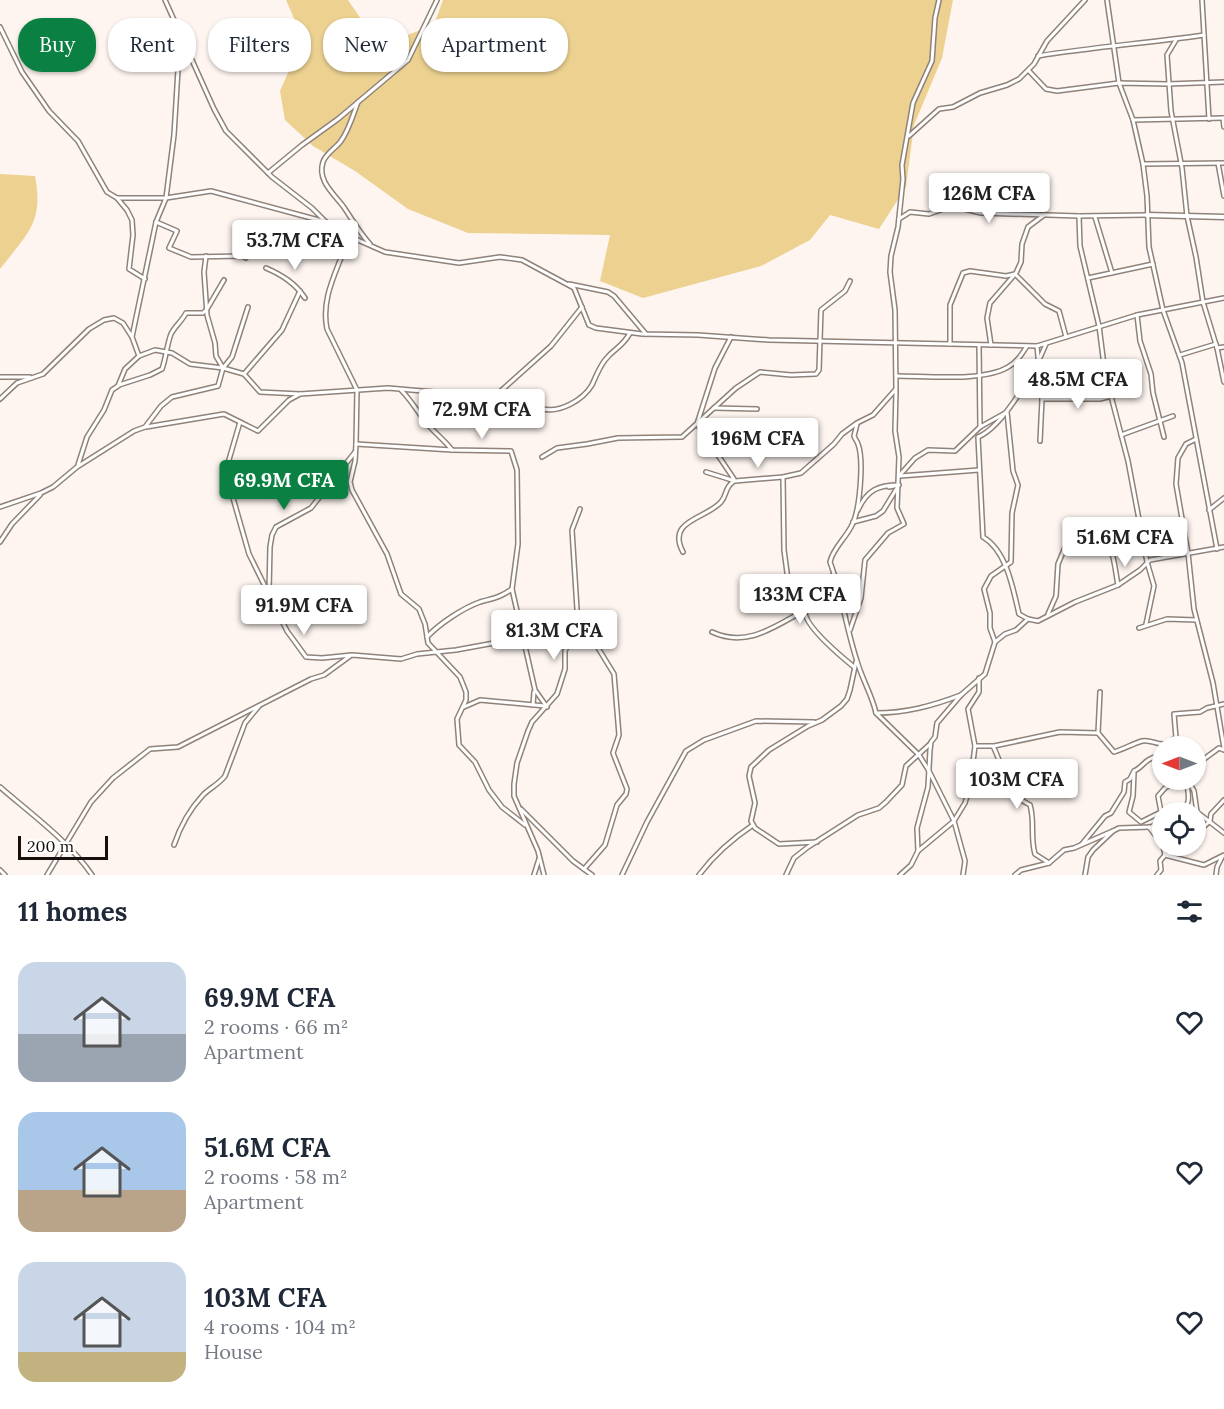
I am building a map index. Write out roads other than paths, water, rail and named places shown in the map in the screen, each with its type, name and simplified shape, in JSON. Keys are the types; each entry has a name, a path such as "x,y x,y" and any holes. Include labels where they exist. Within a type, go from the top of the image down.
{"street":[{"path":"165,0 173,18"},
{"path":"268,173 338,119 408,60 437,0"},
{"path":"849,631 855,620 861,598 865,560 888,534 904,524 897,508 899,457 895,431 897,376 895,310 890,264 899,220 902,165 913,103 932,61 935,18 939,0"},
{"path":"908,137 939,109 953,107 980,93 1007,85 1029,71 1047,41 1085,0"},
{"path":"1107,0 1119,83 1133,120 1143,164 1153,264 1163,310 1180,355 1216,549"},
{"path":"1202,0 1209,118"},
{"path":"0,27 22,72 57,120 78,141 107,192 117,198 127,210 132,220 133,236 129,269 145,279"},
{"path":"1038,56 1204,35"},
{"path":"1176,40 1167,55 1173,121 1203,302 1224,382"},
{"path":"196,70 226,131 268,173 327,223"},
{"path":"1029,71 1041,86 1052,91 1119,83 1224,82"},
{"path":"132,337 156,222 166,198 175,125 178,72"},
{"path":"359,100 341,141 324,159 321,170 324,181 331,192 371,245"},
{"path":"1133,120 1173,121 1223,118 1224,127"},
{"path":"1218,163 1224,196"},
{"path":"1143,164 1224,163"},
{"path":"117,198 166,198 212,191 327,223 385,252 459,263 500,257 522,260 574,288 589,325 630,333 819,341 1037,346 1137,315 1224,298"},
{"path":"899,220 910,212 929,214 952,206 981,213 1224,217"},
{"path":"991,345 986,312 990,303 1015,274 1021,262 1022,244 1028,227 1045,214"},
{"path":"1079,216 1080,246 1099,326 1104,373 1128,461 1147,562 1155,589 1146,624"},
{"path":"1095,216 1112,273"},
{"path":"156,222 177,231 169,248 191,257 242,256 246,258"},
{"path":"349,235 328,291 325,320 327,329 357,390 356,451 350,482 352,490 387,554 401,594 419,609 425,624 428,642 460,677 466,692 466,700 458,719 459,745 475,762 489,790 502,807 525,825"},
{"path":"206,256 204,272 207,309 216,357 223,368"},
{"path":"1088,278 1153,264"},
{"path":"266,268 286,277 305,298"},
{"path":"950,344 950,305 963,273 970,271 1006,276 1015,274"},
{"path":"1015,274 1045,304 1059,311 1066,337"},
{"path":"77,467 87,437 104,410 112,390 162,369 170,337 186,313 203,313 224,280"},
{"path":"542,457 557,448 618,438 682,438 742,383 760,372 791,375 816,374 819,370 821,310 844,291 850,281"},
{"path":"567,284 608,292 646,334"},
{"path":"244,374 282,330 300,291"},
{"path":"145,427 161,406 172,397 218,386 223,368 232,357 248,307"},
{"path":"494,397 551,346 582,307"},
{"path":"1137,315 1140,341 1151,374 1153,393 1164,436"},
{"path":"0,399 17,383 43,374 88,329 104,320 114,318 123,323 132,337 139,357"},
{"path":"118,386 125,369 139,357 155,350 168,352 190,364 223,368 244,374 260,392 300,394 377,388 400,389 526,400 544,409 569,405 587,391 599,368 611,352 623,345 630,333"},
{"path":"697,424 715,368 730,337"},
{"path":"979,344 980,427"},
{"path":"1046,344 1038,363 1007,412 987,433 978,437 983,537 988,540 1007,566 1019,614 1038,621 1075,602 1118,585 1154,558 1224,548"},
{"path":"897,376 964,377 993,374 1008,368 1018,360 1027,346"},
{"path":"1037,346 1042,399 1040,441"},
{"path":"1180,355 1216,346 1224,347"},
{"path":"0,377 28,377 43,374"},
{"path":"400,389 411,400 427,424 452,450"},
{"path":"706,472 735,481 783,477 801,473 842,434 857,423 873,416 896,389"},
{"path":"0,507 41,494 77,467 134,431 145,427 224,414 258,431 289,400 300,394"},
{"path":"1042,399 1100,399 1111,396"},
{"path":"714,408 758,409"},
{"path":"898,476 915,458 928,450 955,451 980,427 1007,412"},
{"path":"995,642 990,628 990,613 984,590 991,576 1011,562 1012,513 1018,485 1013,471 1007,412"},
{"path":"1121,435 1173,416"},
{"path":"240,422 228,463 228,478 249,554 287,631 306,657 352,655 396,660 505,641 520,628"},
{"path":"856,515 860,462 858,444 854,436 857,423"},
{"path":"697,424 735,481"},
{"path":"1196,439 1186,444 1178,458 1176,465 1177,499 1188,553 1196,620 1218,706 1224,749 1219,748 1206,758"},
{"path":"356,444 511,451 517,470 518,544 512,589 535,690 546,706"},
{"path":"269,593 270,548 276,527 311,508 356,451"},
{"path":"898,476 979,470"},
{"path":"783,477 784,550 790,588 824,641 855,668"},
{"path":"683,552 678,543 678,536 682,528 722,502 727,486 735,481"},
{"path":"898,486 883,485 871,491 860,505 854,522 830,559 856,660 876,713 919,755 929,771 954,821 965,861 963,875"},
{"path":"889,487 898,486"},
{"path":"854,522 876,516 883,511 898,486"},
{"path":"0,542 12,524 41,494"},
{"path":"1209,510 1224,498"},
{"path":"543,875 539,857 514,796 514,784 518,763 532,722 557,694 565,669 565,651 578,624 572,530 580,509"},
{"path":"1047,616 1056,596 1057,570 1061,554 1074,536 1095,529 1105,537 1109,544 1118,585"},
{"path":"712,632 725,638 742,639 756,636 805,610 814,594 834,574"},
{"path":"427,637 467,608 500,598 512,589"},
{"path":"786,875 795,858 858,815 879,808 902,785 906,766 935,737 937,723 941,716 985,674 995,642 1005,634 1016,630 1028,619"},
{"path":"1139,627 1167,619 1196,620"},
{"path":"578,624 595,643 614,674 619,735 613,753 627,789 626,794 617,805 605,845 584,869"},
{"path":"47,875 91,802 102,789 150,749 178,747 260,704 324,675 352,655"},
{"path":"817,842 779,844 754,828 752,821 754,803 749,776 751,767 769,750 841,706 847,699 856,660"},
{"path":"900,875 911,865 918,851 954,821 965,803 970,786 975,746 968,709 979,692 980,678"},
{"path":"533,705 535,690"},
{"path":"1100,692 1098,733 1114,752 1140,741 1152,743"},
{"path":"876,713 915,710 961,695"},
{"path":"464,707 480,700 546,706"},
{"path":"174,844 185,819 202,796 225,776 245,723 260,704"},
{"path":"1176,736 1174,714 1200,712 1224,704"},
{"path":"622,875 647,822 686,751 704,740 756,721 816,723"},
{"path":"975,746 993,746 1060,732 1098,733"},
{"path":"918,851 917,828 928,787 931,742"},
{"path":"993,746 1009,787 1019,800 1030,805 1033,815 1031,842 1035,854 1049,863"},
{"path":"1082,844 1105,816 1111,813 1124,792 1125,782 1130,779 1134,771 1152,758"},
{"path":"1134,771 1133,796 1129,812 1141,822 1161,812 1158,796 1163,790"},
{"path":"0,787 83,862 92,875"},
{"path":"1193,790 1197,812 1224,833"},
{"path":"1206,825 1210,821 1211,814 1224,800"},
{"path":"519,808 592,875"},
{"path":"699,875 709,861 729,842 753,825"},
{"path":"1015,875 1021,870 1049,863 1064,850 1119,828 1152,825"},
{"path":"1149,827 1152,831"},
{"path":"1085,875 1088,857 1113,831"},
{"path":"1170,856 1203,865 1224,855"},
{"path":"1216,875 1217,867 1224,855"},
{"path":"1157,875 1161,870 1160,861 1164,856"},
{"path":"534,875 539,857"},
{"path":"0,870 5,875"}]}
